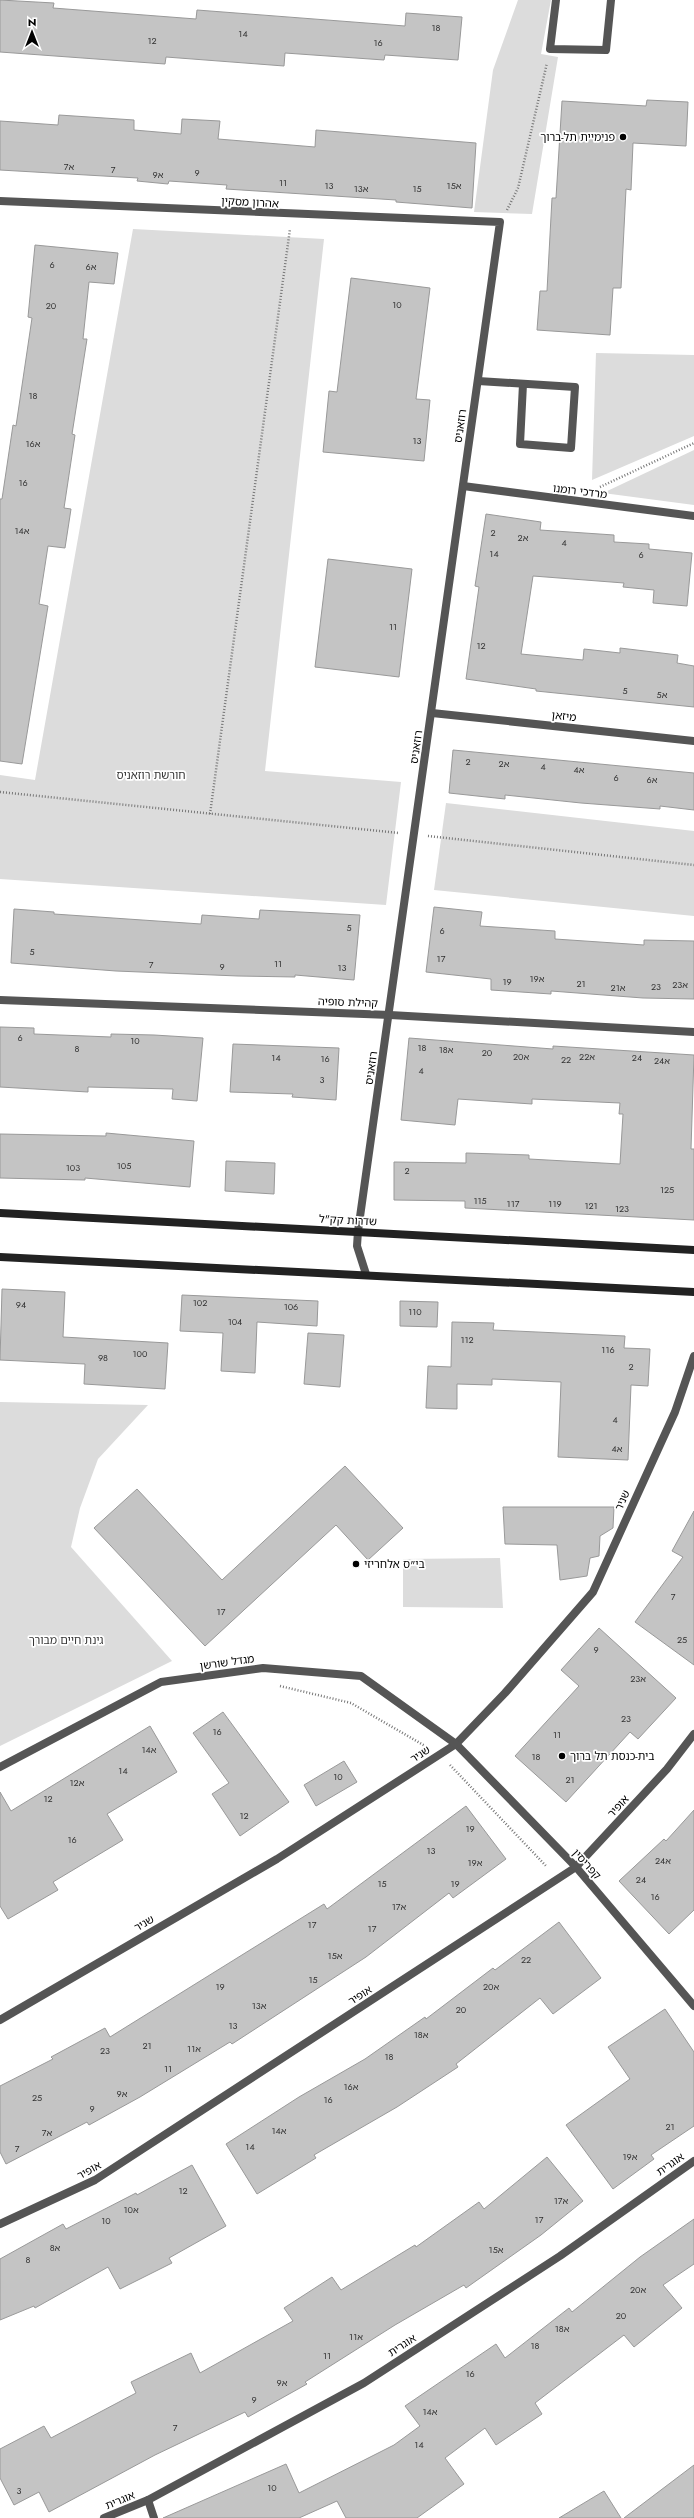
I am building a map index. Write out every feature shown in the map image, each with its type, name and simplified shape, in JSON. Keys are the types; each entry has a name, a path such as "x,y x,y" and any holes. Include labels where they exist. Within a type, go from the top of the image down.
{"main road":[{"name":"שדרות קק\"ל","path":"0,1213 694,1250"},
{"path":"0,1257 366,1274 694,1292"}],"street":[{"path":"556,0 550,49 606,50 610,0"},
{"name":"אהרון מסקין","path":"0,201 500,222"},
{"name":"רוזאניס","path":"366,1274 357,1246 358,1231 390,1015 500,222"},
{"path":"478,382 523,384 575,388 571,448 520,444 523,384"},
{"name":"מרדכי רומנו","path":"463,486 694,516"},
{"name":"מיזאן","path":"432,713 694,741"},
{"name":"קהילת סופיה","path":"0,1000 390,1015 694,1032"},
{"name":"שניר","path":"0,2020 278,1859 456,1744 505,1693 593,1592 675,1412 694,1356"},
{"name":"מגדל שורשן","path":"0,1767 161,1682 263,1668 361,1676 456,1744"},
{"name":"אופיר","path":"0,2224 95,2180 576,1867 667,1770 694,1734"},
{"name":"קפריסין","path":"456,1744 576,1867 694,2006"},
{"name":"אוגרית","path":"104,2518 148,2500 364,2383 560,2256 694,2161"},
{"path":"148,2500 154,2518"}],"path":[{"path":"500,222 518,188 550,49"},
{"path":"210,814 292,214"},
{"path":"598,488 694,444"},
{"path":"0,792 694,865"},
{"path":"278,1686 351,1703 439,1754 558,1879"}],"green space":[{"path":"518,0 551,0 541,54 558,57 532,214 474,212 493,70"},
{"name":"חורשת רוזאניס","path":"133,229 324,239 265,771 401,782 386,905 0,879 0,775 35,780"},
{"path":"596,353 694,355 694,436 592,480"},
{"path":"694,450 694,505 603,493"},
{"path":"446,803 694,831 694,916 434,890"},
{"name":"גינת חיים מבורך","path":"0,1402 148,1405 98,1459 80,1508 71,1547 172,1661 0,1746"},
{"path":"500,1558 503,1608 403,1607 403,1559"}],"building":[{"path":"0,0 54,3 53,8 196,19 197,10 405,26 406,13 462,17 458,60 385,55 384,60 285,53 284,66 166,57 165,64 0,52"},
{"path":"647,100 688,102 686,146 633,143 631,190 626,189 621,288 613,288 610,335 537,330 540,291 547,291 552,198 556,198 562,101 646,106"},
{"path":"59,115 134,120 134,130 181,134 182,119 220,121 218,139 315,147 316,130 476,143 472,208 396,202 396,200 226,189 227,185 169,181 168,184 137,181 138,178 0,170 0,121 58,125"},
{"path":"35,245 118,253 114,284 89,282 83,339 87,339 72,434 75,435 64,508 71,509 65,548 48,546 39,604 48,606 22,764 0,761 0,499 2,499 13,425 16,426 32,318 28,317"},
{"path":"351,278 430,288 416,399 430,400 424,461 323,452 329,391 337,392"},
{"path":"486,514 541,522 540,530 614,535 614,542 649,544 649,549 692,553 687,606 653,603 654,590 623,587 624,583 533,576 521,654 583,660 584,649 620,653 620,648 678,655 677,663 694,666 694,707 536,691 536,689 466,679 479,587 475,586"},
{"path":"328,559 412,569 399,677 315,667"},
{"path":"453,750 694,773 694,810 660,806 660,809 581,803 505,795 505,799 449,793"},
{"path":"434,907 482,912 480,926 555,931 555,939 644,945 644,940 694,941 694,999 643,998 551,991 551,994 491,990 491,979 426,972"},
{"path":"14,909 54,912 54,914 201,924 202,915 259,919 260,910 360,915 354,980 295,975 295,977 238,976 116,971 11,963"},
{"path":"0,1027 34,1028 34,1034 111,1037 111,1034 154,1035 203,1038 197,1101 172,1099 173,1089 88,1087 88,1092 0,1087"},
{"path":"409,1038 553,1049 553,1046 694,1055 691,1149 694,1149 694,1220 465,1208 465,1201 394,1200 394,1162 466,1163 466,1153 529,1155 529,1159 620,1164 623,1114 619,1114 620,1103 532,1099 532,1104 458,1099 455,1125 401,1120"},
{"path":"233,1044 339,1048 336,1100 292,1097 293,1094 230,1092"},
{"path":"106,1133 194,1141 190,1187 85,1178 85,1180 0,1178 0,1134 106,1136"},
{"path":"226,1161 275,1163 274,1194 225,1191"},
{"path":"2,1289 65,1292 63,1337 168,1343 165,1389 84,1384 85,1364 0,1360"},
{"path":"182,1295 318,1301 317,1326 257,1322 255,1373 221,1371 223,1333 180,1331"},
{"path":"400,1301 438,1302 437,1327 400,1326"},
{"path":"452,1322 494,1323 493,1330 625,1336 624,1348 650,1349 648,1386 631,1385 628,1460 558,1457 561,1382 492,1379 492,1385 457,1384 457,1409 426,1408 428,1366 451,1367"},
{"path":"308,1333 344,1335 340,1387 304,1384"},
{"path":"345,1466 403,1528 368,1560 336,1525 205,1646 94,1528 137,1489 222,1580"},
{"path":"503,1507 614,1507 613,1528 600,1536 599,1556 590,1558 587,1576 560,1580 557,1545 505,1544"},
{"path":"694,1511 694,1665 635,1622 683,1557 672,1551"},
{"path":"599,1628 676,1698 638,1739 630,1732 566,1802 515,1756 579,1686 561,1670"},
{"path":"223,1712 289,1802 240,1836 212,1794 229,1783 193,1733"},
{"path":"150,1726 177,1772 107,1814 123,1840 53,1882 58,1890 8,1919 0,1906 0,1792 11,1811"},
{"path":"344,1761 357,1782 316,1806 304,1785"},
{"path":"466,1806 506,1859 453,1898 449,1893 366,1957 232,2044 230,2042 140,2097 89,2125 87,2122 6,2164 0,2152 0,2086 53,2059 51,2057 105,2028 110,2037 324,1904 327,1909"},
{"path":"694,1810 694,1910 669,1934 619,1881 664,1839 666,1841"},
{"path":"559,1922 601,1978 553,2014 540,1998 456,2064 458,2067 397,2107 314,2155 316,2158 257,2194 226,2144 299,2097 365,2059 425,2017 426,2019 493,1968 495,1970"},
{"path":"665,2009 694,2052 694,2126 651,2155 654,2159 613,2189 566,2125 630,2079 608,2047"},
{"path":"547,2157 583,2201 541,2235 466,2288 464,2285 395,2325 305,2382 307,2384 248,2417 245,2412 155,2455 49,2512 39,2492 14,2505 0,2478 0,2449 44,2426 51,2438 136,2393 131,2382 191,2353 200,2373 293,2321 284,2308 332,2277 341,2290 415,2245 416,2247 479,2202 484,2209"},
{"path":"192,2165 226,2226 169,2258 172,2263 120,2289 108,2267 35,2308 34,2306 0,2320 0,2259 63,2224 66,2229 136,2193 137,2195"},
{"path":"694,2219 694,2264 663,2285 682,2308 634,2347 624,2335 535,2403 542,2414 496,2445 485,2428 445,2458 464,2484 417,2518 346,2518 337,2501 299,2518 163,2518 286,2464 299,2493 394,2445 420,2426 405,2406 496,2344 505,2358 569,2308 572,2312 640,2257"},
{"path":"694,2465 694,2518 624,2518"},
{"path":"604,2491 621,2518 559,2518"}],"place":[{"name":"פנימיית תל-ברוך","path":"623,137"},
{"name":"בי\"ס אלחריזי","path":"356,1564"},
{"name":"בית-כנסת תל ברוך","path":"562,1756"}]}
